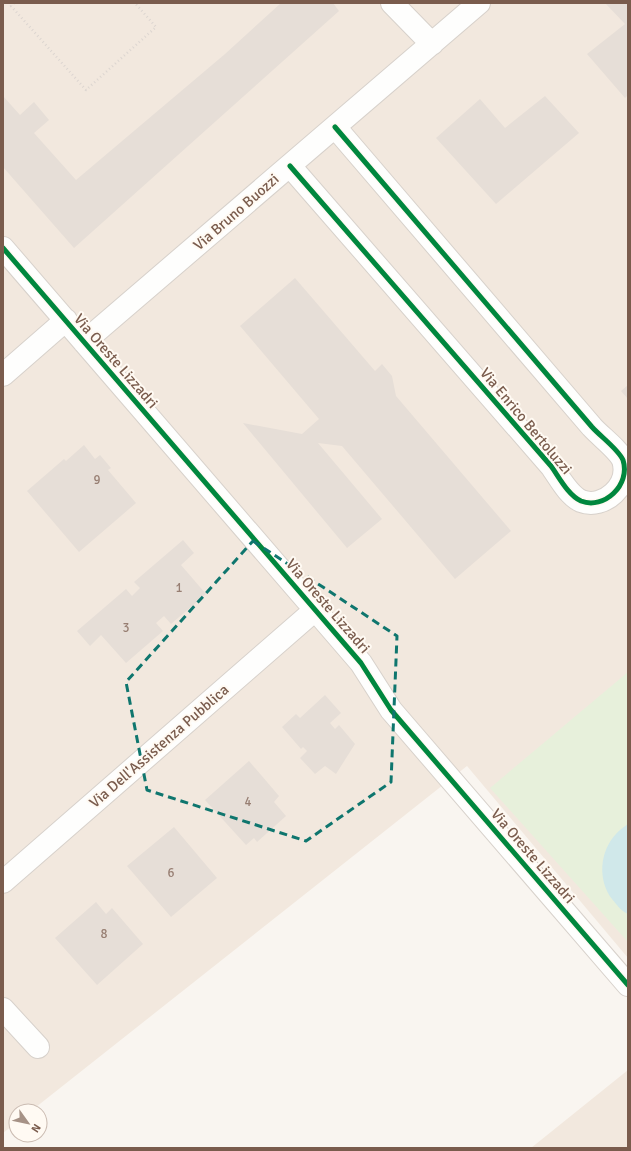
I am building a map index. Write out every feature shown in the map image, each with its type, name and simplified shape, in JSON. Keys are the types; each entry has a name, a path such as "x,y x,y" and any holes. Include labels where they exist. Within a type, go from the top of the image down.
{"street":[{"path":"392,3 432,44"},
{"name":"Via Bruno Buozzi","path":"84,342 479,3"},
{"name":"Via Enrico Bertoluzzi","path":"290,166 551,466 572,495 580,500 592,503 606,501 616,494 626,478 624,461 615,448 607,443 592,427 334,127"},
{"name":"Via Oreste Lizzadri","path":"3,248 366,669 386,704 628,985"},
{"path":"3,374 66,320"},
{"name":"Via Dell'Assistenza Pubblica","path":"3,882 315,610"},
{"path":"3,1009 38,1047"}],"path":[{"path":"14,3 11,6 86,90 156,27 135,3"}],"highlighted area":[{"path":"253,541 397,636 391,782 306,841 147,790 126,682"}],"shaded area":[{"path":"3,3 628,3 628,958 467,766 41,1103 8,1103 8,1129 3,1133"},
{"path":"628,1070 628,1148 531,1148"}],"green space":[{"path":"628,672 628,942 490,788"}],"water":[{"path":"628,824 628,914 619,908 607,892 604,884 602,866 606,849 610,841"}],"building":[{"path":"281,3 333,3 339,11 74,248 3,167 3,96 20,115 34,102 49,120 34,133 76,180 225,54"},
{"path":"605,3 628,3 628,95 625,98 587,54 625,24"},
{"path":"545,96 579,133 496,204 436,138 480,99 505,128"},
{"path":"295,278 375,371 382,364 392,376 396,396 511,531 455,579 342,446 318,443 382,519 347,548 243,423 302,434 319,419 240,326"},
{"path":"628,385 628,399 621,391"},
{"path":"84,445 95,459 100,455 111,468 108,470 136,503 79,552 27,491 64,459 66,461"},
{"path":"183,540 194,553 181,565 206,594 171,624 164,616 156,623 163,631 126,663 101,635 90,646 77,631 126,589 132,596 140,588 134,582"},
{"path":"325,695 341,713 330,723 335,729 339,725 355,744 336,774 325,766 315,774 300,758 307,751 303,747 301,749 282,727 296,714 300,718"},
{"path":"249,761 279,796 274,802 286,816 257,842 254,838 246,845 205,800"},
{"path":"174,827 217,878 171,917 127,866"},
{"path":"96,902 106,914 112,908 143,944 97,985 55,938"}],"cycle path":[{"path":"290,166 551,466 572,495 581,501 590,503 607,499 614,493 623,478 624,469 621,456 592,427 335,127"},
{"path":"3,248 361,663 391,710 628,985"}]}
